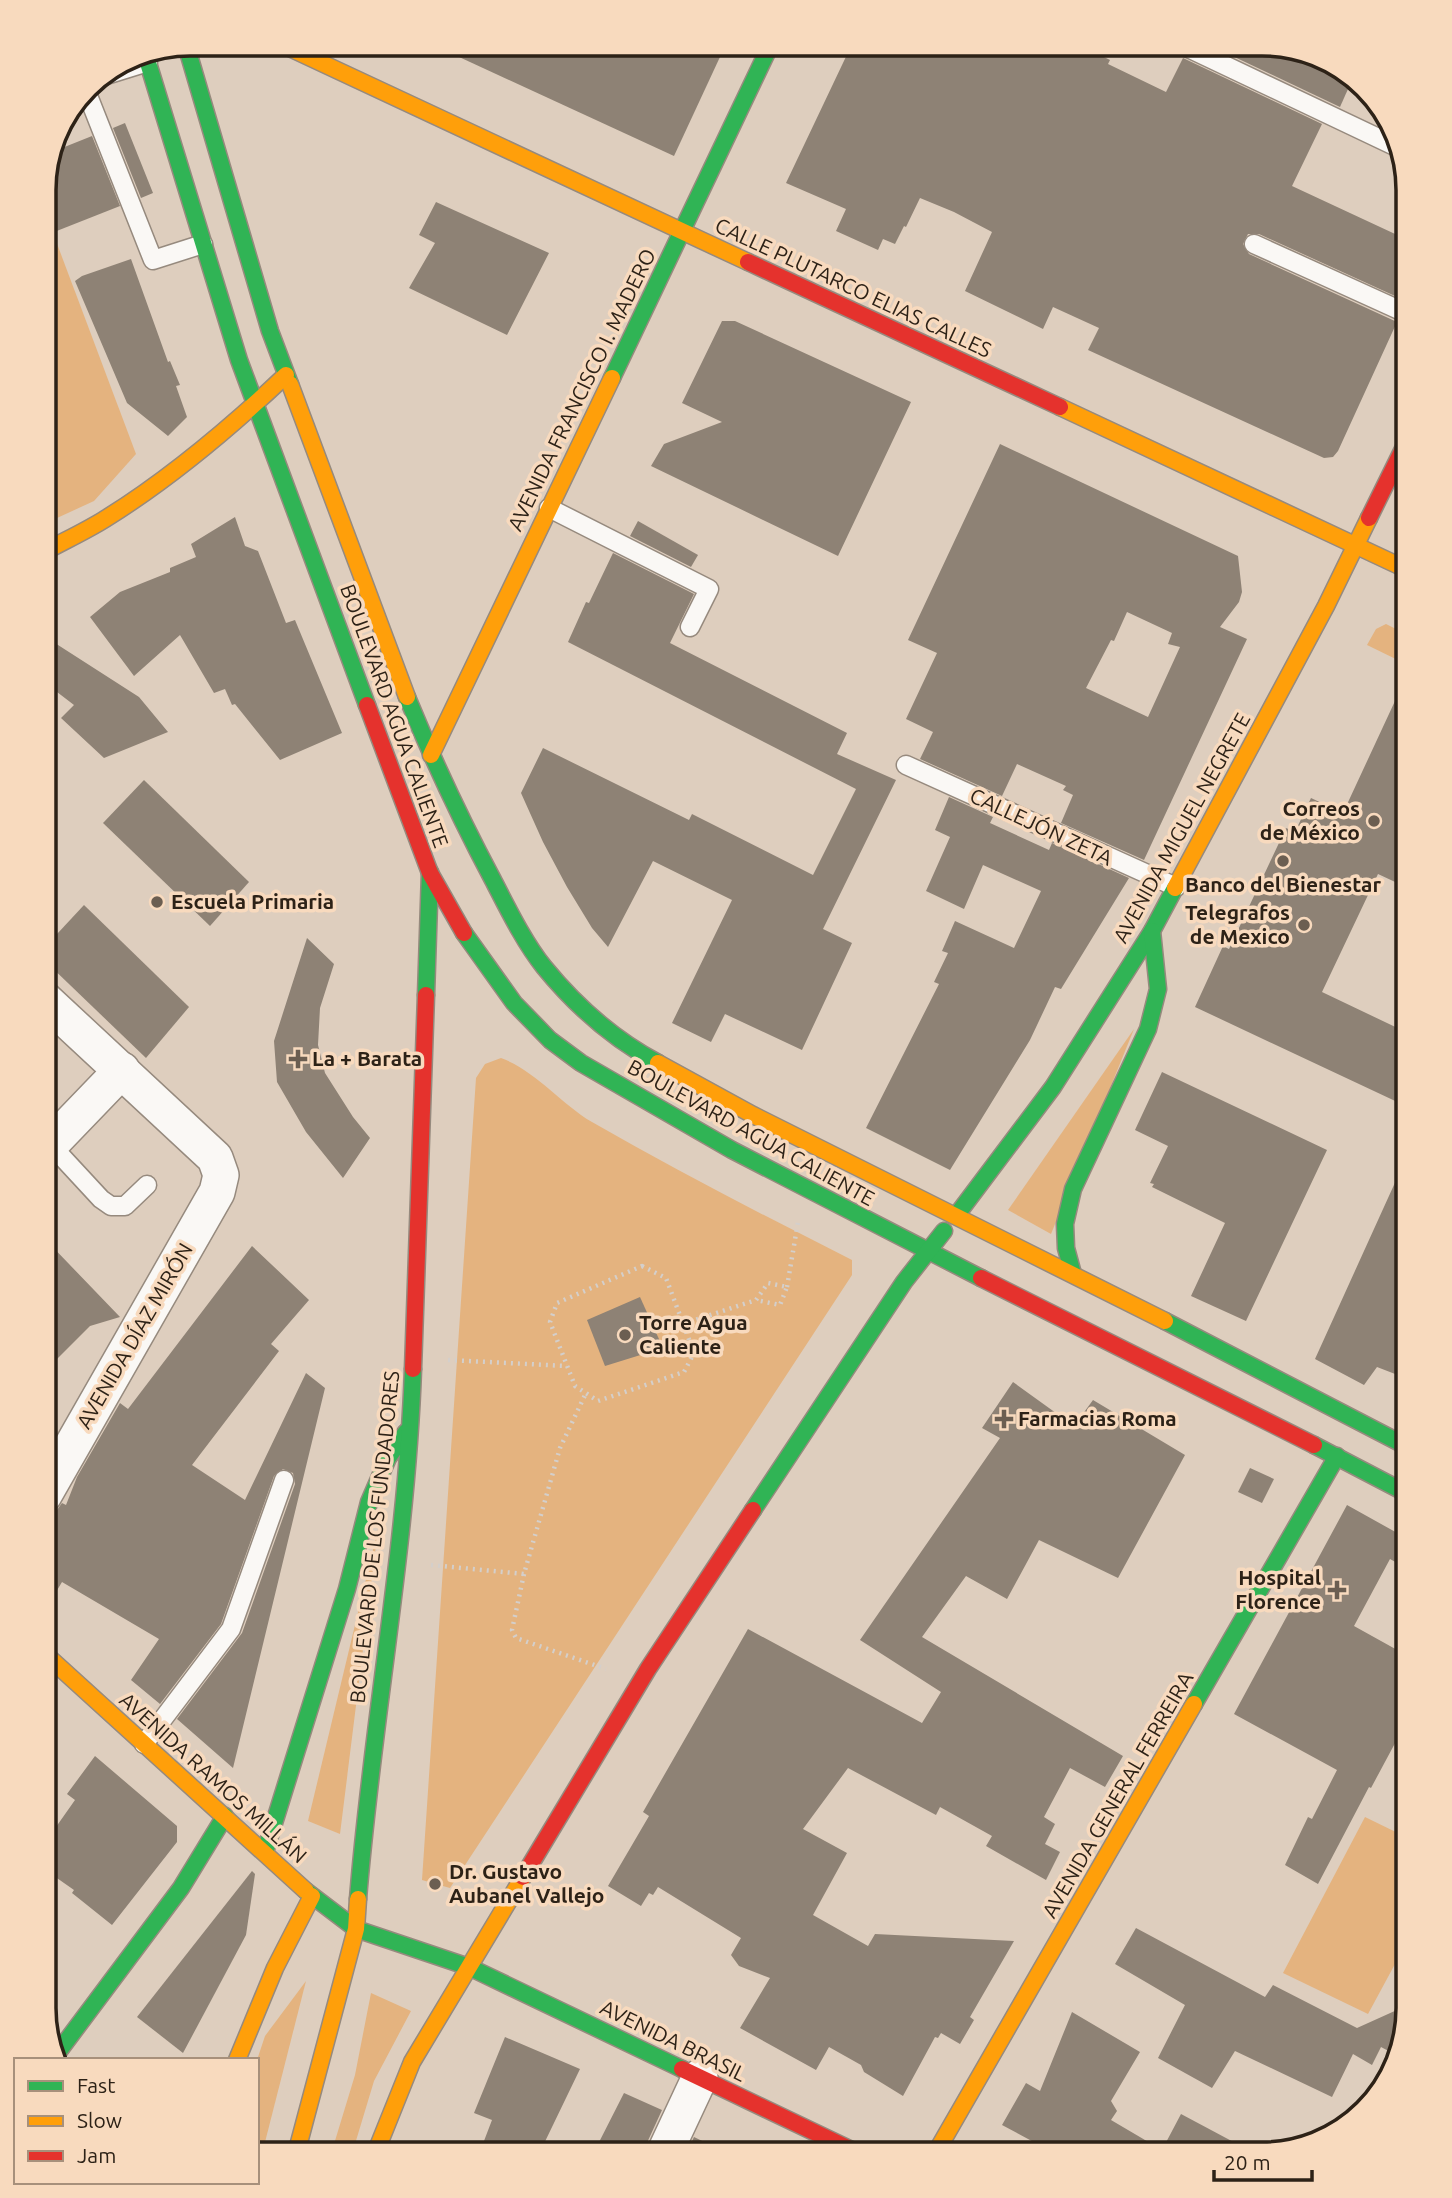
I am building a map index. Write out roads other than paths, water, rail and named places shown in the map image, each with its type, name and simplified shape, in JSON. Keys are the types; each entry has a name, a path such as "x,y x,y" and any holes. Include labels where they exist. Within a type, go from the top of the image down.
{"main road":[{"name":"BOULEVARD AGUA CALIENTE","path":"190,56 270,331 401,682 431,755 509,911 543,966 585,1011 644,1056 753,1115 1073,1274 1396,1441"},
{"name":"CALLE PLUTARCO ELIAS CALLES","path":"307,56 1396,564"},
{"name":"AVENIDA FRANCISCO I. MADERO","path":"431,755 765,56"},
{"name":"BOULEVARD AGUA CALIENTE","path":"148,63 255,405 430,873 461,930 506,996 551,1040 591,1069 707,1138 1396,1488"},
{"path":"56,545 113,514 186,461 255,405 286,375"},
{"name":"AVENIDA MIGUEL NEGRETE","path":"928,1251 1053,1087 1152,931 1357,546 1396,464"},
{"path":"430,794 431,755"},
{"name":"BOULEVARD DE LOS FUNDADORES","path":"299,2142 356,1929 360,1865 411,1425 430,833"},
{"path":"1073,1274 1066,1248 1065,1224 1073,1189 1148,1030 1158,989 1152,931"},
{"path":"380,2142 412,2062 648,1670 904,1282 928,1251"},
{"path":"265,1852 347,1589 369,1502 388,1458 411,1425"},
{"name":"AVENIDA GENERAL FERREIRA","path":"942,2142 1337,1456"},
{"name":"AVENIDA RAMOS MILLÁN","path":"56,1664 312,1896 356,1929"},
{"path":"62,2047 181,1888 225,1816"},
{"path":"238,2058 275,1968 312,1896"},
{"name":"AVENIDA BRASIL","path":"356,1929 469,1967 835,2142"}],"street":[{"path":"56,1010 122,1070 56,1140"},
{"name":"AVENIDA DÍAZ MIRÓN","path":"56,1474 217,1192 221,1175 215,1158 122,1070"},
{"path":"670,2142 700,2077"}],"lane":[{"path":"1205,56 1387,142"},
{"path":"90,101 153,260 203,244"},
{"path":"1254,244 1396,308"},
{"path":"549,508 709,589 690,627"},
{"name":"CALLEJÓN ZETA","path":"906,765 1176,887"},
{"path":"56,1156 111,1206 125,1206 147,1185"},
{"path":"144,1744 231,1629 284,1480"}],"place":[{"name":"Correos de México","path":"1374,821"},
{"name":"Banco del Bienestar","path":"1283,861"},
{"name":"Escuela Primaria","path":"157,902"},
{"name":"Telegrafos de Mexico","path":"1304,925"},
{"name":"La + Barata","path":"298,1059"},
{"name":"Torre Agua Caliente","path":"625,1335"},
{"name":"Farmacias Roma","path":"1004,1419"},
{"name":"Hospital Florence","path":"1337,1590"},
{"name":"Dr. Gustavo Aubanel Vallejo","path":"435,1884"}]}
